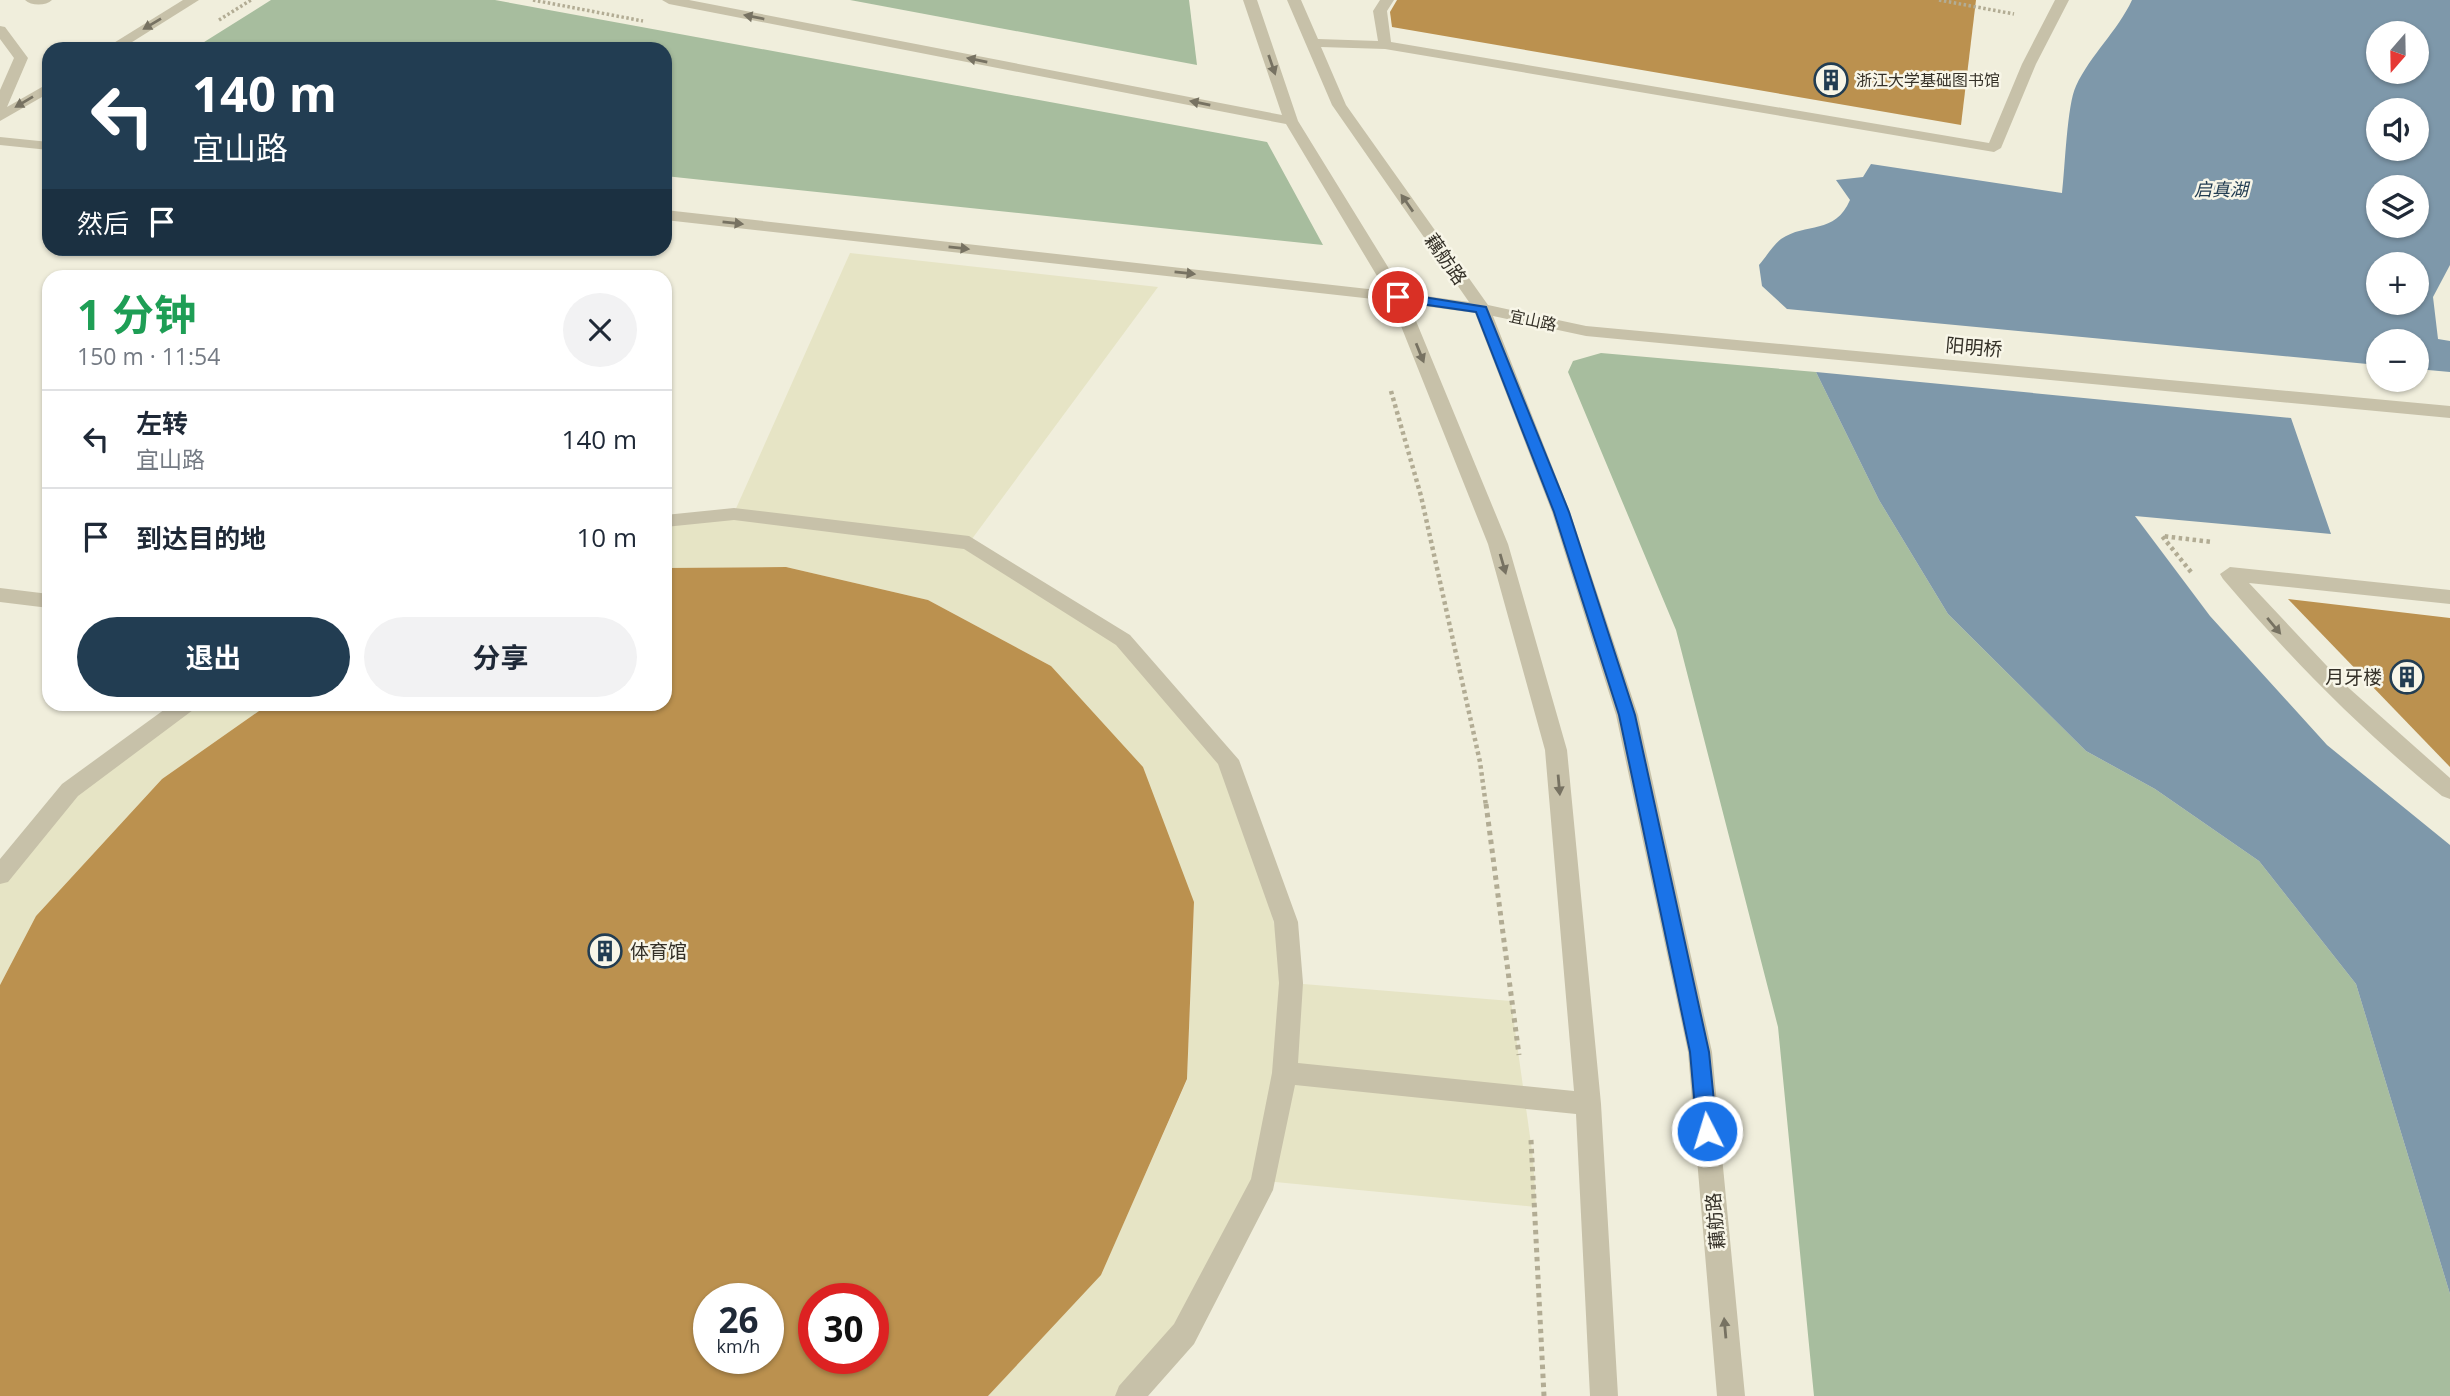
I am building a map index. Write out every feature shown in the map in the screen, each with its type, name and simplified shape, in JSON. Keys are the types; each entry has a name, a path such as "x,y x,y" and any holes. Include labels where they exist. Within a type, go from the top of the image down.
{"street":[{"path":"32,0 45,0"},
{"path":"123,42 192,0"},
{"path":"669,0 1291,121"},
{"path":"1250,0 1291,121 1398,297 1497,544 1556,750 1588,1104 1604,1396"},
{"name":"藕舫路","path":"1294,0 1339,105 1482,309 1561,512 1627,715 1700,1052 1731,1396"},
{"path":"1385,45 1380,11 1387,0"},
{"path":"1313,43 1385,45 1994,148 2029,64 2062,0"},
{"path":"0,30 21,58 0,106"},
{"path":"0,117 42,91"},
{"path":"0,141 42,145"},
{"name":"宜山路","path":"672,216 1398,297 1482,309 1586,331"},
{"name":"阳明桥","path":"1586,331 2359,404 2447,417"},
{"path":"672,520 734,514 969,542 1123,640 1228,760 1286,922 1291,983 1285,1073 1264,1181 1184,1334 1129,1396"},
{"path":"2450,597 2230,574 2298,653 2399,750 2450,790"},
{"path":"0,595 42,600"},
{"path":"0,875 70,790 177,711"},
{"path":"1285,1073 1588,1104"}],"path":[{"path":"1939,0 2052,22"},
{"path":"1391,389 1421,496 1480,762 1533,1158 1544,1396"}],"green space":[{"path":"271,0 495,0 1267,142 1323,245 672,177 672,42 204,42"},
{"path":"850,0 1189,0 1197,65"},
{"path":"1601,353 1816,372 1879,500 1948,614 2086,751 2155,789 2259,861 2356,984 2450,1294 2450,1396 1814,1396 1778,1027 1676,630 1568,372 1573,361"}],"shaded area":[{"path":"850,253 1158,287 969,543 1123,640 1228,760 1291,983 1511,1001 1533,1158 1536,1207 1264,1181 1129,1396 988,1396 1101,1274 1187,1080 1194,902 1051,666 928,600 786,567 672,568 672,520 734,513"},
{"path":"177,711 259,711 162,779 36,916 0,985 0,875 70,790"}],"water":[{"name":"启真湖","path":"2132,0 2450,0 2450,265 2433,297 2438,339 2450,341 2450,372 2429,370 2429,329 2366,329 2366,364 1787,309 1762,286 1759,265 1775,244 1791,234 1836,218 1850,200 1836,180 1863,177 1871,164 2062,193 2073,95 2089,64"},
{"path":"1816,372 2291,418 2331,534 2135,516 2210,616 2327,745 2450,845 2450,1294 2356,984 2259,861 2155,789 2086,751 1948,614 1879,500"}],"building":[{"name":"浙江大学基础图书馆","path":"1397,0 1976,0 1961,125 1392,27 1390,12"},
{"name":"体育馆","path":"786,567 928,600 1051,666 1143,767 1194,902 1187,1079 1101,1275 988,1396 0,1396 0,985 36,916 162,779 259,711 672,711 672,568"},
{"name":"月牙楼","path":"2288,599 2450,618 2450,767"}],"place":[{"name":"浙江大学基础图书馆","path":"1831,80"},
{"name":"月牙楼","path":"2407,677"},
{"name":"体育馆","path":"605,951"}],"route":[{"path":"1398,297 1482,309 1561,512 1627,715 1700,1052 1707,1131"}]}
